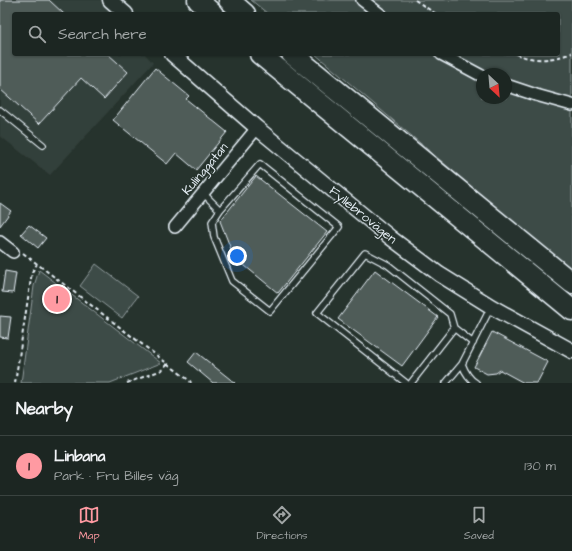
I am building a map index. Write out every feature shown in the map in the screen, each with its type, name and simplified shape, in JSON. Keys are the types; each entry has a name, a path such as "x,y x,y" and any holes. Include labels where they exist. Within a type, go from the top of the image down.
{"highway":[{"path":"198,0 212,12"},
{"path":"229,0 243,12"},
{"path":"262,56 572,310"},
{"path":"294,56 572,283"}],"street":[{"path":"110,0 124,12"},
{"path":"362,0 377,12"},
{"name":"Fyllebrovägen","path":"174,56 257,128 391,238 439,274 492,307 572,351"},
{"path":"445,56 476,73"},
{"path":"512,87 572,104"},
{"name":"Kulinggatan","path":"175,227 257,128"},
{"path":"0,242 13,252"}],"lane":[{"path":"0,110 43,145"},
{"path":"260,164 338,227 270,311 232,282 214,237 212,222 220,210 260,164"},
{"path":"203,193 220,210"},
{"path":"406,383 317,313 365,253 388,265 450,314 454,328 473,343"},
{"path":"446,383 462,364 492,307"},
{"path":"411,383 454,328"},
{"path":"462,364 465,372 476,383"}],"path":[{"path":"415,0 433,12"},
{"path":"520,56 543,60 572,53"},
{"path":"13,252 16,248 191,383"},
{"path":"14,383 32,272 37,264"},
{"path":"127,383 162,370 167,364"}],"shaded area":[{"path":"0,0 101,0 111,12 12,12 12,56 147,56 153,63 50,175 0,136"},
{"path":"251,0 572,0 572,272 317,56 560,56 560,12 266,12"},
{"path":"96,264 138,296 122,318 80,286"},
{"path":"39,270 161,363 110,383 21,383 34,286"}],"building":[{"path":"0,0 49,0 62,12 12,12 12,56 110,56 128,72 104,99 81,78 39,124 0,89"},
{"path":"155,68 189,96 186,99 227,132 196,170 176,153 167,164 113,120"},
{"path":"256,176 327,232 278,293 234,257 220,221"},
{"path":"0,203 11,211 0,226"},
{"path":"29,225 46,238 38,248 21,234"},
{"path":"375,270 438,317 402,366 338,319"},
{"path":"5,271 16,273 13,293 2,292"},
{"path":"0,316 11,317 8,338 0,337"},
{"path":"492,332 548,362 537,383 524,383 500,370 496,373 487,374 474,367"},
{"path":"196,352 235,383 213,383 188,362"}],"place":[{"name":"Linbana","path":"57,299"}]}
